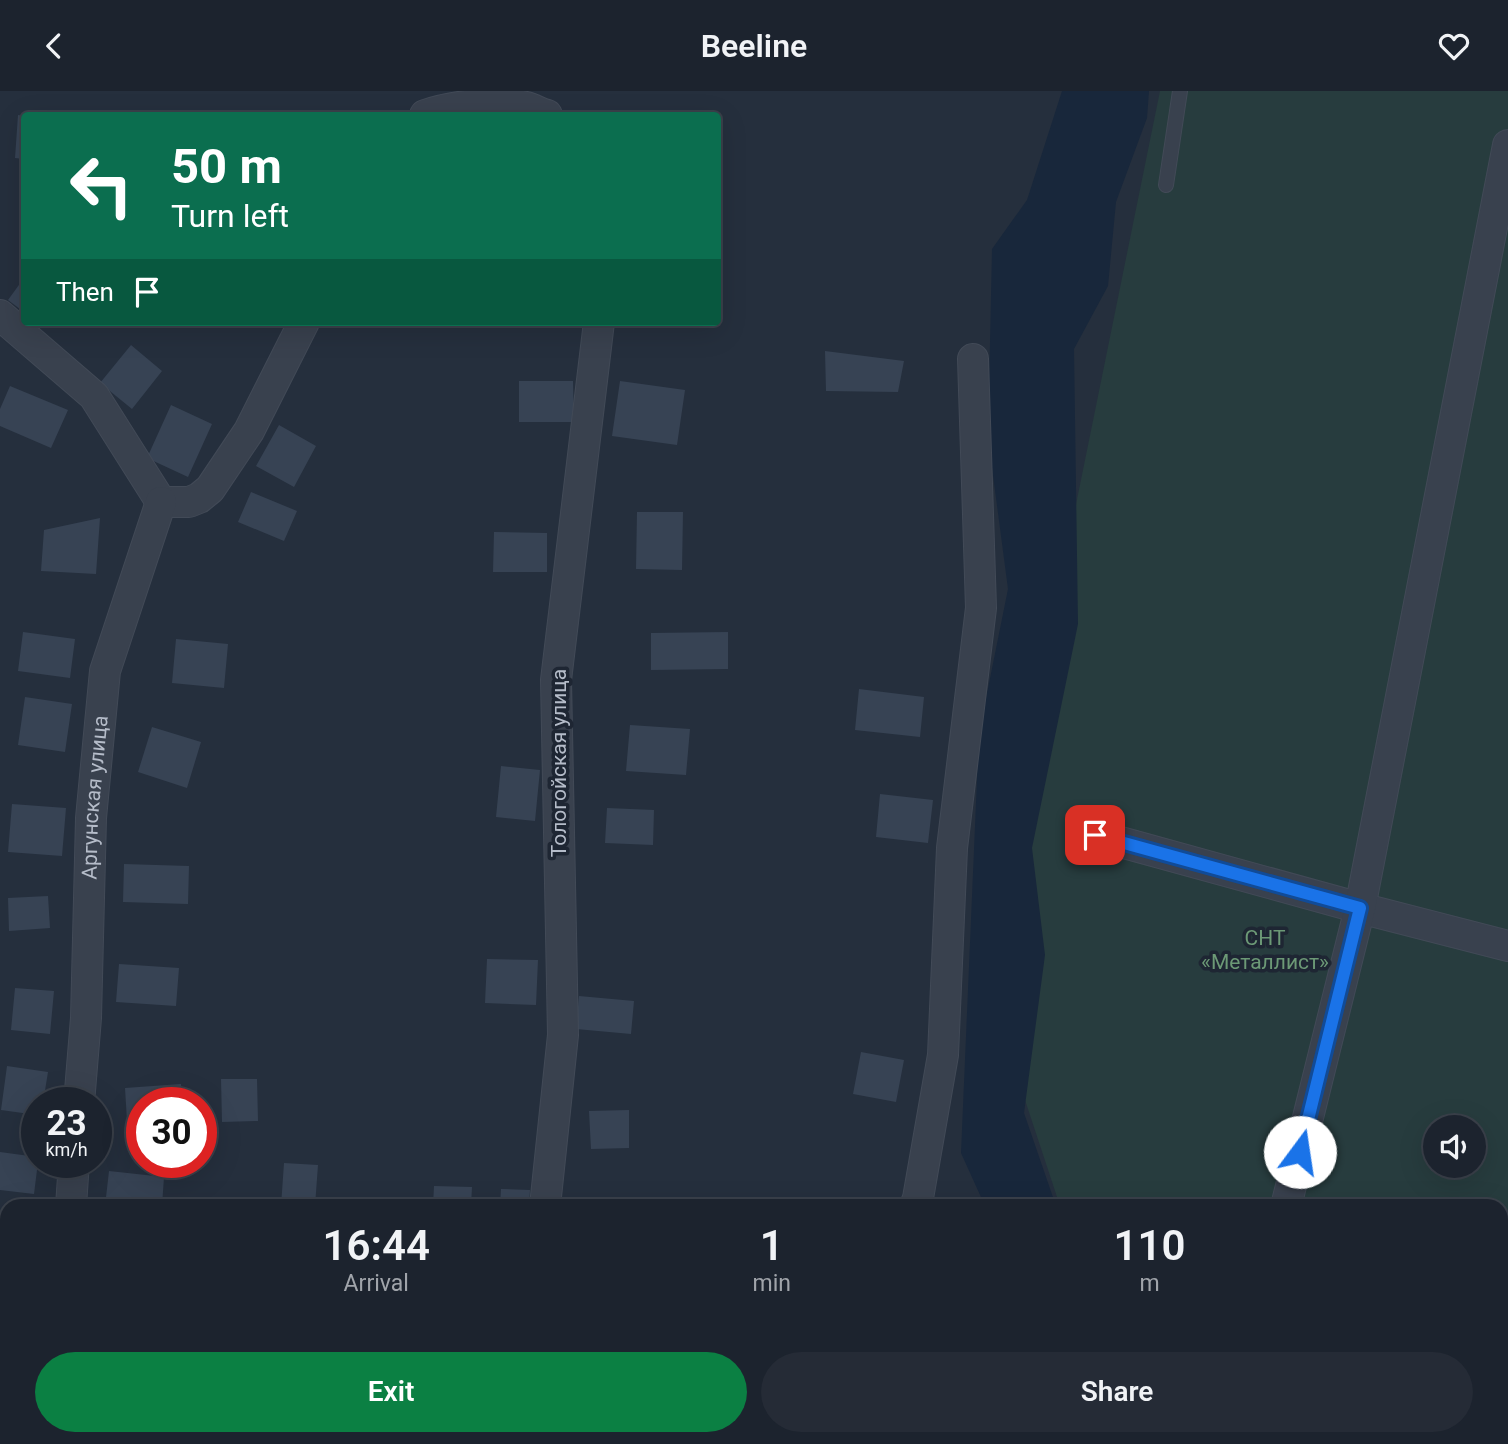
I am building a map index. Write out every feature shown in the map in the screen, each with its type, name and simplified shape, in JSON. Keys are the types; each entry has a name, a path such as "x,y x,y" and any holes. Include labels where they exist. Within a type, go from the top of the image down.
{"street":[{"path":"434,112 498,103 539,112"},
{"path":"1288,1199 1360,908 1508,145"},
{"path":"0,315 94,396 161,502 189,502 210,489 249,431 302,326"},
{"name":"Тологойская улица","path":"546,1199 563,1035 556,680 599,326"},
{"path":"918,1199 943,1055 952,848 981,608 973,359"},
{"name":"Аргунская улица","path":"80,1087 86,1018 91,818 105,671 161,502"},
{"path":"1095,835 1508,946"},
{"path":"71,1199 73,1178"}],"lane":[{"path":"1166,185 1180,91"}],"green space":[{"name":"СНТ «Металлист»","path":"1160,91 1508,91 1508,1199 1058,1199 1025,1100 1020,952 1021,775"}],"water":[{"path":"1062,91 1149,91 1147,118 1116,202 1108,286 1074,349 1078,624 1032,848 1045,955 1024,1113 1054,1199 982,1199 961,1153 979,733 1008,589 988,437 992,249 1027,200"}],"building":[{"path":"18,115 21,116 21,159 15,158"},
{"path":"21,282 21,310 8,300"},
{"path":"131,345 162,371 132,409 100,383"},
{"path":"825,351 904,361 898,392 826,391"},
{"path":"519,381 573,381 574,422 519,422"},
{"path":"620,381 685,390 677,445 612,436"},
{"path":"10,386 68,410 51,448 0,426 0,409"},
{"path":"171,405 212,424 188,477 147,458"},
{"path":"279,425 316,446 294,487 256,466"},
{"path":"251,492 297,511 284,541 238,522"},
{"path":"637,512 683,512 682,570 636,569"},
{"path":"100,518 96,574 41,571 44,530"},
{"path":"494,532 547,533 547,572 493,572"},
{"path":"23,632 75,639 70,678 18,671"},
{"path":"728,632 728,669 651,670 651,633"},
{"path":"176,639 228,644 224,688 172,683"},
{"path":"859,689 924,697 920,737 855,730"},
{"path":"25,697 72,704 65,752 18,745"},
{"path":"630,725 690,729 686,775 626,771"},
{"path":"152,727 201,742 187,788 138,772"},
{"path":"501,766 540,770 535,821 496,817"},
{"path":"880,794 933,800 928,843 876,837"},
{"path":"12,804 66,808 62,856 8,852"},
{"path":"607,808 654,810 653,845 605,843"},
{"path":"124,864 189,866 188,904 123,902"},
{"path":"48,896 50,928 9,931 8,898"},
{"path":"487,959 538,960 536,1005 485,1003"},
{"path":"119,964 179,968 176,1006 116,1002"},
{"path":"15,988 54,991 50,1034 11,1030"},
{"path":"579,996 634,1001 631,1034 576,1029"},
{"path":"861,1052 904,1060 896,1102 853,1094"},
{"path":"7,1066 48,1072 46,1087 21,1087 21,1113 1,1110"},
{"path":"221,1079 257,1079 258,1121 222,1122"},
{"path":"181,1084 181,1087 139,1087"},
{"path":"629,1110 629,1148 591,1149 589,1111"},
{"path":"0,1152 21,1155 21,1178 36,1178 34,1194 0,1190"},
{"path":"284,1163 318,1165 316,1199 281,1199"},
{"path":"112,1171 126,1173 126,1178 164,1178 162,1199 106,1199 108,1178 112,1178"},
{"path":"434,1186 472,1187 471,1199 433,1199"},
{"path":"501,1189 530,1190 529,1199 500,1199"}],"route":[{"path":"1095,835 1360,908 1300,1152"}]}
